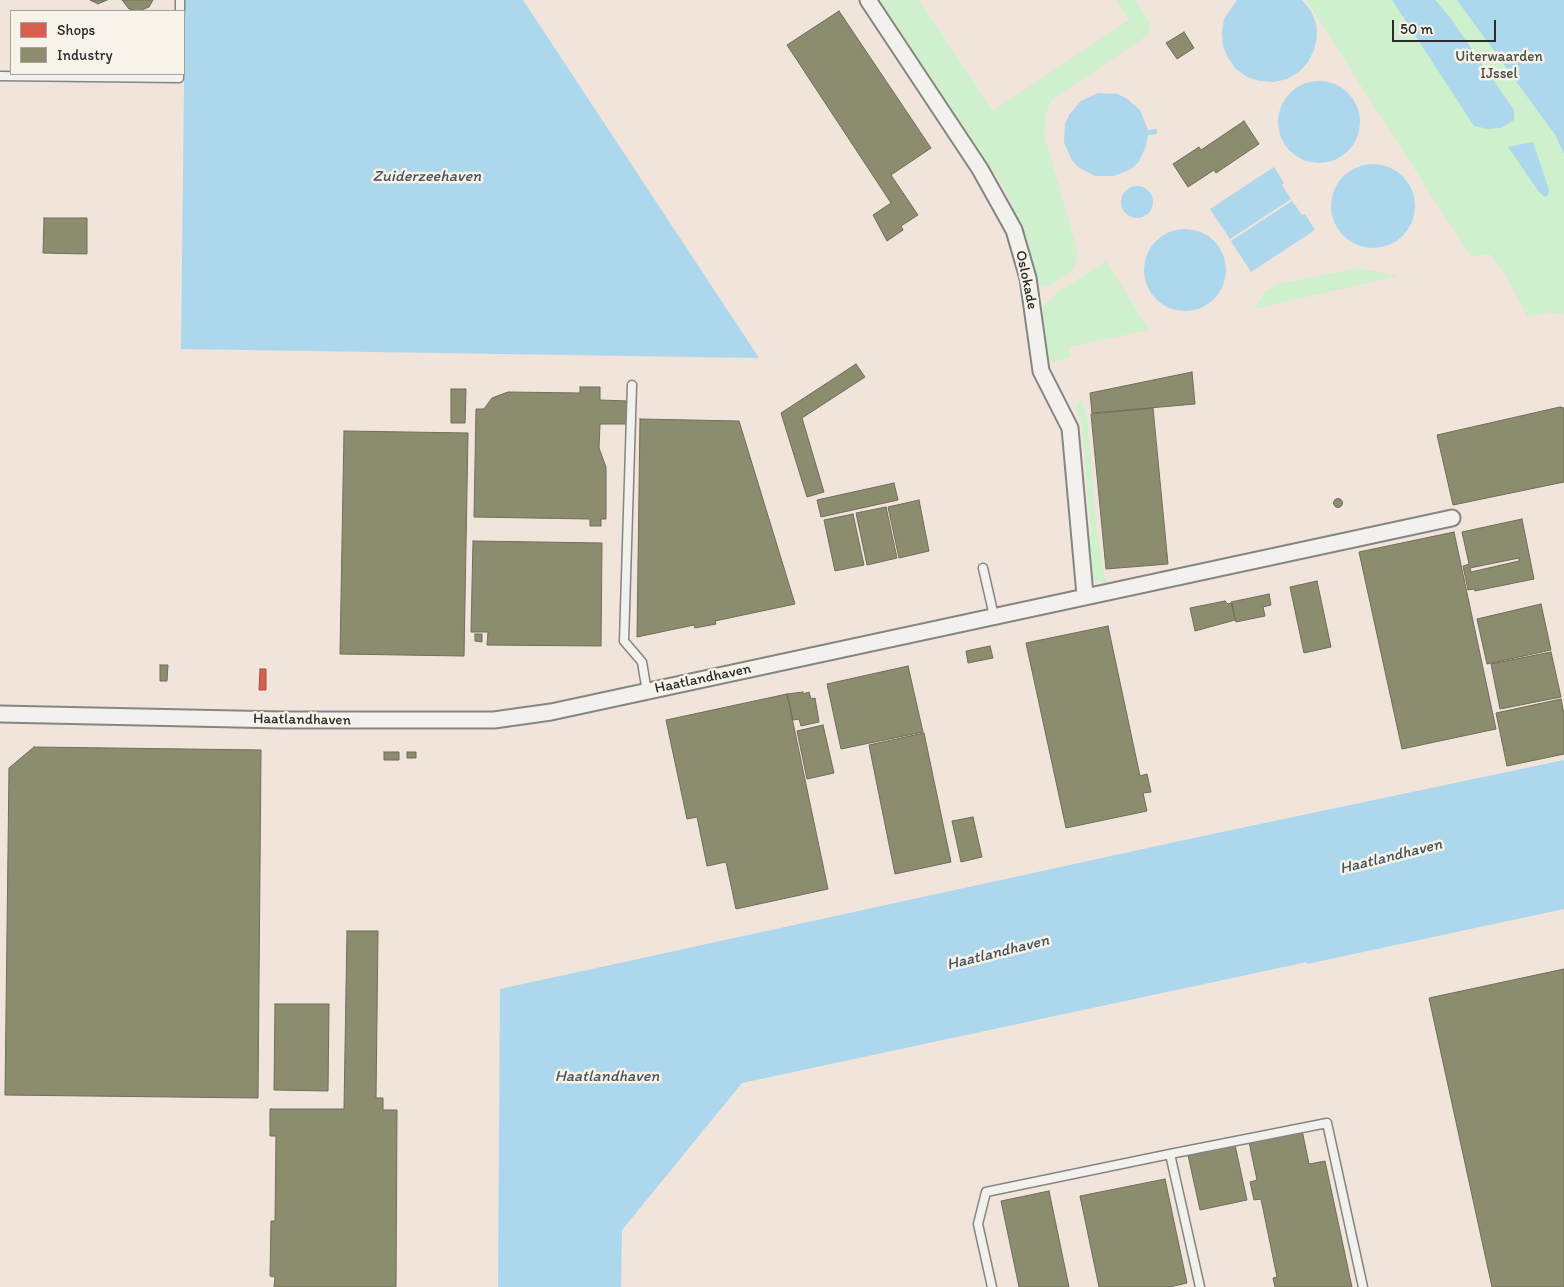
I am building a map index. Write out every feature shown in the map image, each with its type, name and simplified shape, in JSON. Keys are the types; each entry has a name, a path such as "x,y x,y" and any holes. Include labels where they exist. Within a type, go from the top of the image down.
{"street":[{"name":"Oslokade","path":"868,0 980,170 1014,230 1028,278 1041,370 1070,428 1085,596"},
{"name":"Haatlandhaven","path":"0,714 283,720 494,720 551,712 647,692 1452,518"}],"lane":[{"path":"0,76 179,78 179,75"},
{"path":"632,385 624,641 642,662 647,692"},
{"path":"983,568 994,616"},
{"path":"992,1287 978,1224 986,1192 1327,1123 1362,1287"},
{"path":"1170,1154 1200,1287"}],"shaded area":[{"path":"0,0 1359,0 1564,301 1564,1287 0,1287"}],"green space":[{"path":"880,0 919,0 993,111 1129,20 1116,0 1135,0 1151,24 1149,34 1052,100 1047,110 1044,134 1077,249 1076,262 1072,270 1052,285 1043,287 1037,281 1027,241 1006,191"},
{"name":"Uiterwaarden IJssel","path":"1306,0 1564,0 1564,315 1551,312 1528,317 1502,269 1490,254 1471,257"},
{"path":"1106,261 1149,330 1069,347 1070,358 1054,362 1046,360 1041,315 1044,305 1058,292"},
{"path":"1358,268 1398,276 1254,309 1265,291 1278,284"},
{"path":"1081,398 1087,416 1097,533 1106,582 1094,579 1090,571 1088,543 1091,532 1082,428 1076,406"}],"water":[{"name":"Zuiderzeehaven","path":"185,0 523,0 759,358 181,349"},
{"path":"1237,0 1302,0 1311,11 1316,23 1317,37 1314,50 1308,62 1299,72 1287,79 1274,82 1260,81 1247,77 1236,69 1228,58 1223,46 1222,32 1224,19"},
{"path":"1392,0 1435,0 1449,16 1514,110 1514,120 1501,128 1488,129 1474,126"},
{"path":"1457,0 1564,0 1564,154 1556,136"},
{"path":"1311,81 1327,81 1342,88 1353,99 1360,114 1357,138 1348,151 1327,163 1311,163 1296,156 1285,145 1278,130 1278,114 1285,99 1296,88"},
{"path":"1098,93 1117,94 1126,98 1140,110 1148,130 1157,129 1157,134 1148,135 1146,146 1138,163 1131,169 1114,176 1095,176 1078,167 1072,160 1064,143 1065,124 1069,115 1081,101"},
{"path":"1533,142 1549,190 1548,195 1545,197 1539,192 1508,147"},
{"path":"1373,164 1389,167 1403,176 1412,190 1415,206 1412,222 1403,236 1389,245 1373,248 1357,245 1343,236 1334,222 1331,206 1334,190 1343,176 1357,167"},
{"path":"1274,167 1291,199 1230,239 1210,209"},
{"path":"1137,186 1143,187 1148,191 1152,196 1152,208 1148,213 1143,217 1137,218 1131,217 1126,213 1122,208 1121,202 1122,196 1126,191 1131,187"},
{"path":"1292,201 1302,215 1305,214 1315,230 1251,272 1231,241"},
{"path":"1177,229 1193,229 1208,236 1219,247 1226,262 1223,286 1214,299 1193,311 1177,311 1162,304 1151,293 1144,278 1144,262 1151,247 1162,236"},
{"name":"Haatlandhaven","path":"1564,760 1564,909 742,1083 622,1230 621,1287 498,1287 500,989 1203,836"}],"building: Shops":[{"path":"260,669 266,669 266,690 259,690"}],"building: Industry":[{"path":"90,0 107,0 98,4"},
{"path":"122,0 153,0 149,7 142,10 129,9"},
{"path":"839,11 931,148 891,175 918,215 901,226 903,230 887,241 873,215 891,203 787,45"},
{"path":"1184,32 1194,48 1177,59 1166,43"},
{"path":"1244,121 1259,144 1216,173 1214,170 1188,187 1173,164 1199,147 1201,150"},
{"path":"44,218 87,218 87,254 43,253"},
{"path":"856,364 865,377 802,418 824,492 807,497 781,413"},
{"path":"1192,372 1195,404 1092,413 1090,393"},
{"path":"580,387 600,387 600,400 628,401 628,424 600,424 599,448 606,467 606,519 601,519 601,526 590,526 590,519 474,517 476,409 484,409 492,398 508,392 580,393"},
{"path":"451,389 466,389 465,423 451,423"},
{"path":"1560,407 1564,408 1564,482 1453,505 1437,435"},
{"path":"1153,408 1168,564 1106,569 1091,414"},
{"path":"640,419 739,421 795,604 715,621 716,624 695,628 694,625 637,637"},
{"path":"344,431 468,433 464,656 340,654"},
{"path":"894,483 898,500 821,517 817,500"},
{"path":"1338,499 1342,503 1338,507 1334,503"},
{"path":"919,500 929,551 899,558 888,507"},
{"path":"886,507 897,558 867,565 856,513"},
{"path":"853,514 864,565 835,571 824,520"},
{"path":"1522,519 1534,579 1475,591 1474,589 1468,590 1463,566 1469,564 1462,532","holes":["1519,558 1519,561 1471,572 1470,568"]},
{"path":"1454,532 1496,729 1402,749 1359,552"},
{"path":"473,541 602,543 601,646 487,645 488,632 471,632"},
{"path":"1317,581 1331,647 1304,653 1290,587"},
{"path":"1269,594 1271,605 1263,607 1265,616 1236,622 1231,602"},
{"path":"1225,601 1228,604 1232,603 1235,620 1195,631 1190,608"},
{"path":"1541,604 1551,650 1487,664 1477,619"},
{"path":"1108,626 1140,776 1147,774 1151,792 1143,793 1147,811 1066,828 1026,643"},
{"path":"475,634 482,634 482,642 475,641"},
{"path":"990,646 993,658 968,663 966,651"},
{"path":"1551,652 1561,697 1500,709 1491,664"},
{"path":"160,665 168,665 167,681 160,681"},
{"path":"908,666 923,732 841,749 827,684"},
{"path":"803,692 803,694 809,692 811,699 815,698 819,722 801,726 799,719 793,720 787,694"},
{"path":"787,694 828,889 736,909 726,862 707,866 697,817 687,819 666,720"},
{"path":"1561,699 1564,714 1564,754 1507,766 1496,713"},
{"path":"823,725 834,773 807,779 797,731"},
{"path":"924,733 951,862 895,874 869,745"},
{"path":"34,747 261,750 258,1098 5,1095 9,768"},
{"path":"384,752 399,752 399,760 384,760"},
{"path":"407,752 416,752 416,758 407,758"},
{"path":"973,817 982,857 961,862 952,821"},
{"path":"347,931 378,931 376,1098 383,1098 383,1110 397,1110 396,1287 274,1287 275,1277 270,1276 271,1221 275,1221 276,1136 270,1136 270,1109 344,1109"},
{"path":"1564,969 1564,1287 1492,1287 1429,998"},
{"path":"275,1004 329,1004 328,1091 274,1090"},
{"path":"1302,1130 1309,1164 1325,1161 1352,1287 1275,1287 1273,1278 1277,1277 1261,1199 1254,1200 1250,1182 1257,1180 1249,1142"},
{"path":"1235,1145 1247,1200 1200,1210 1188,1155"},
{"path":"1165,1179 1187,1283 1170,1287 1099,1287 1080,1196"},
{"path":"1049,1191 1069,1287 1019,1287 1001,1201"}]}
